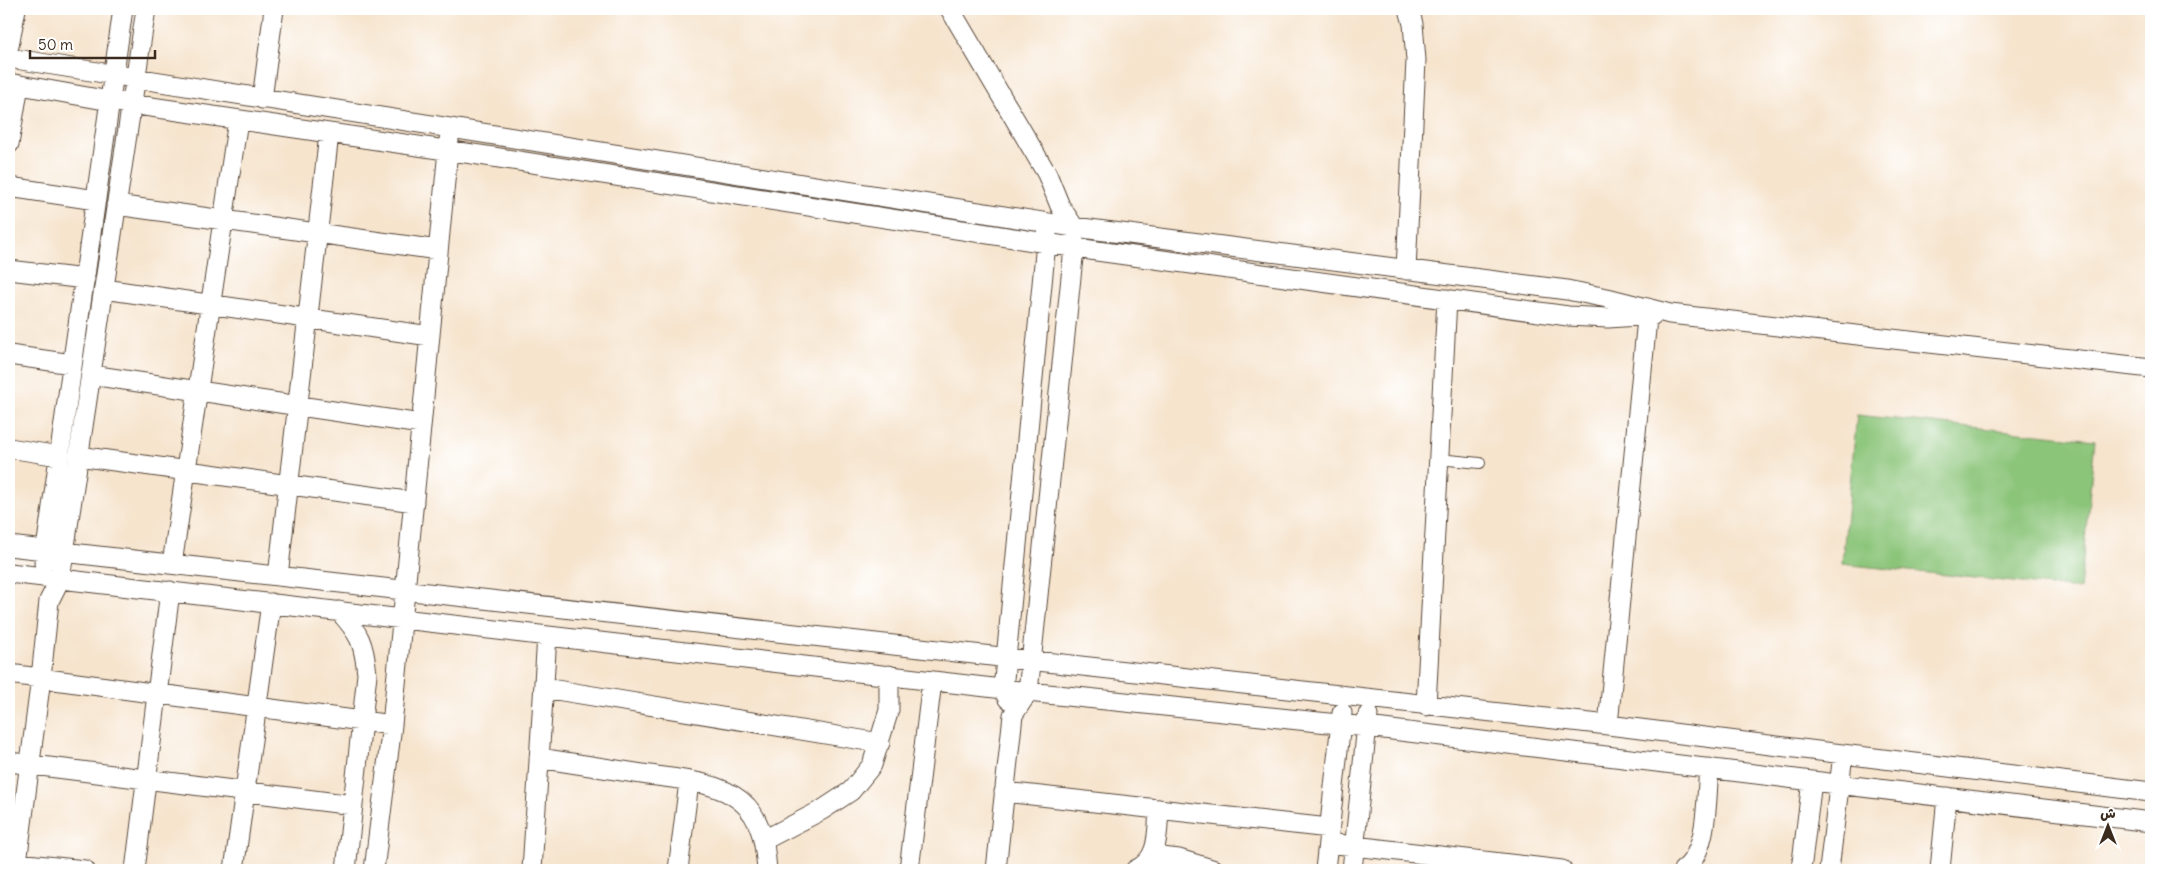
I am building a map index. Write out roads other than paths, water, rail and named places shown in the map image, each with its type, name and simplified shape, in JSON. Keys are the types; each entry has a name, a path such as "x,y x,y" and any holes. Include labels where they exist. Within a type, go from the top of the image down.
{"street":[{"path":"9,46 16,9"},
{"path":"55,551 59,456 123,9"},
{"path":"85,870 16,856 41,678 55,551 78,456 146,9"},
{"path":"262,99 274,9"},
{"path":"950,9 1047,174 1060,206 1074,227 1074,248 1028,692 1013,715"},
{"path":"1406,270 1416,60 1413,24 1409,9"},
{"path":"9,58 1074,227 1567,290 1607,298 1648,312 2151,368"},
{"path":"9,144 14,84 110,101 448,151 1074,248 1568,316 1608,318 1648,312"},
{"path":"172,564 238,120"},
{"path":"374,870 392,726 450,129"},
{"path":"278,576 329,134"},
{"path":"9,187 96,200"},
{"path":"116,205 438,250"},
{"path":"996,870 1013,715 1004,689 1006,659 1046,243 1049,222 1060,206"},
{"path":"9,270 85,279"},
{"path":"104,289 430,336"},
{"path":"1426,706 1446,299"},
{"path":"1608,726 1648,312"},
{"path":"9,356 72,364"},
{"path":"91,375 421,424"},
{"path":"9,448 59,456"},
{"path":"78,456 414,502"},
{"path":"9,546 1608,726 2151,792"},
{"path":"9,572 1028,692 1367,727 2151,822"},
{"path":"135,870 170,592"},
{"path":"234,870 271,603"},
{"path":"339,611 355,628 365,650 367,674 346,870"},
{"path":"532,870 547,636"},
{"path":"9,674 392,726"},
{"path":"764,840 822,810 851,791 872,765 889,710 889,676"},
{"path":"909,870 932,681"},
{"path":"544,688 880,743"},
{"path":"1325,870 1344,697"},
{"path":"1352,870 1370,700"},
{"path":"1829,870 1843,754"},
{"path":"539,758 722,789 741,801 756,819 764,840 767,870"},
{"path":"9,762 353,805"},
{"path":"1683,870 1689,866 1698,853 1702,838 1709,768"},
{"path":"1801,870 1812,780"},
{"path":"678,870 689,782"},
{"path":"1004,792 1159,809 1328,835 1355,846 1477,865 1562,870"},
{"path":"1940,870 1947,797"},
{"path":"1135,870 1148,862 1153,856 1159,809"},
{"path":"1153,856 1179,859 1215,870"}],"lane":[{"path":"1438,459 1480,463"}]}
